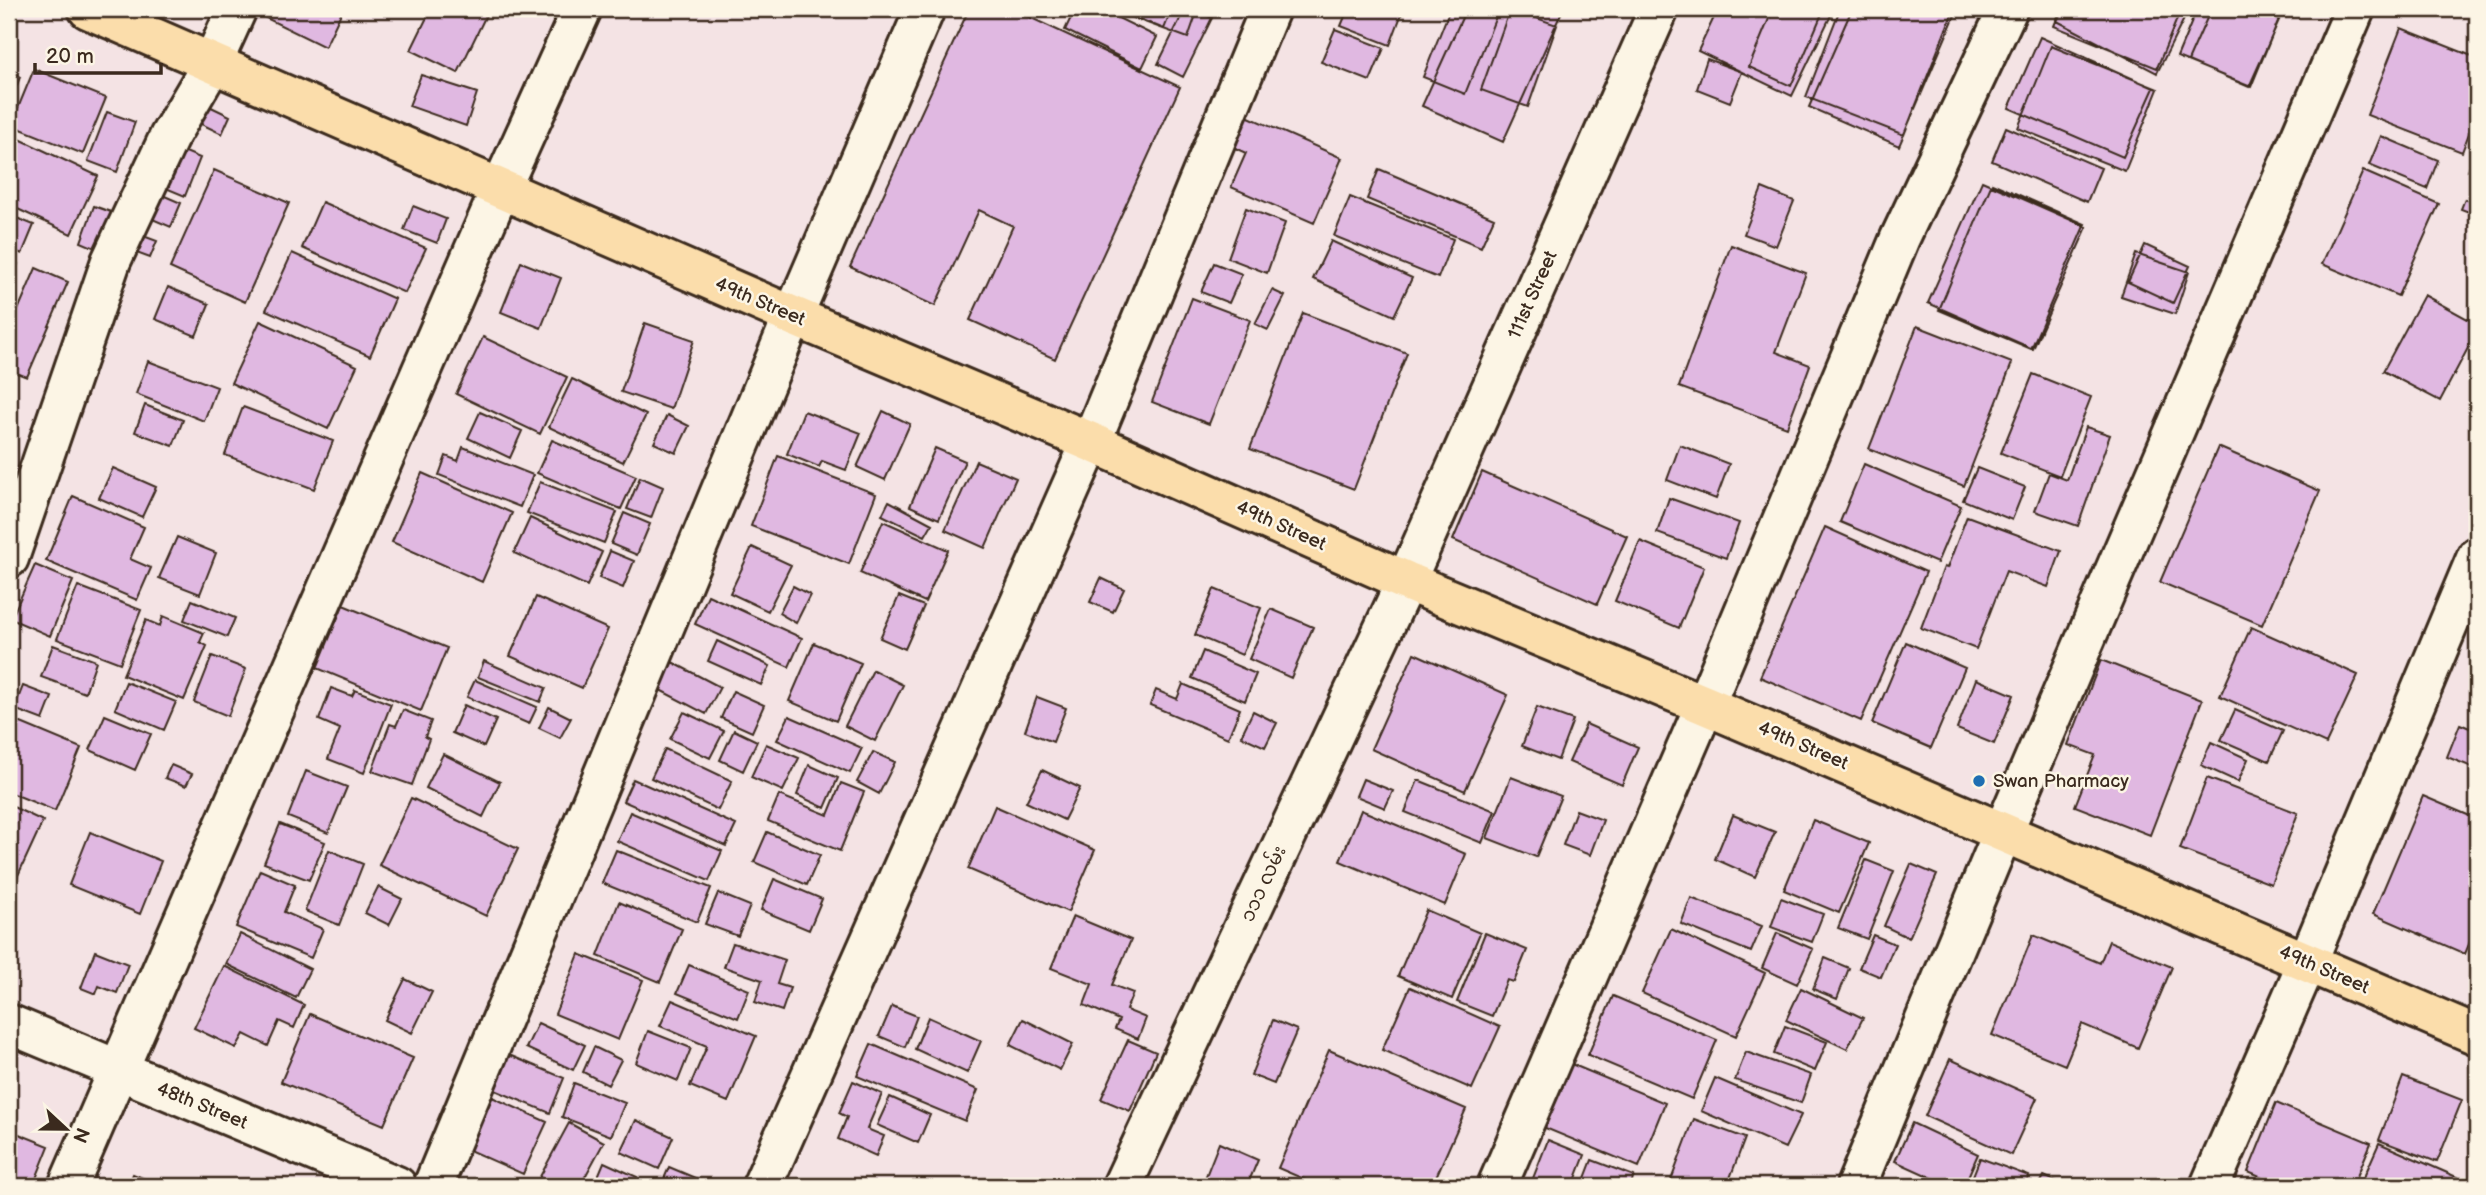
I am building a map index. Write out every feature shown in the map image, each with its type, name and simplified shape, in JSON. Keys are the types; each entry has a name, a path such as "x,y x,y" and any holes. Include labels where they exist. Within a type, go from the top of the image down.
{"main road":[{"name":"49th Street","path":"88,9 793,316 1091,442 1406,581 1705,705 2477,1035"}],"street":[{"path":"9,558 111,261 169,137 212,64 237,9"},
{"path":"68,1186 501,188 582,9"},
{"path":"433,1186 793,316 925,9"},
{"path":"762,1186 1091,442 1270,9"},
{"name":"111st Street","path":"1406,581 1660,9"},
{"path":"1497,1186 1705,705 1900,238 2008,9"},
{"path":"1856,1186 2003,832 2355,9"},
{"path":"2210,1186 2307,963 2477,556"},
{"name":"၁၁၁ လမ်း","path":"1122,1186 1406,581"},
{"name":"48th Street","path":"9,1024 397,1186"}],"building":[{"path":"260,9 343,9 325,47 258,14"},
{"path":"431,9 489,9 458,73 411,50"},
{"path":"844,9 869,9 865,17"},
{"path":"969,9 1012,9 1180,87 1055,359 970,320 1013,226 979,210 935,306 850,267"},
{"path":"1075,9 1100,9 1157,37 1142,68 1065,30"},
{"path":"1115,9 1172,9 1164,29"},
{"path":"1185,9 1194,9 1212,18 1183,77 1158,64"},
{"path":"1198,9 1188,38 1114,11"},
{"path":"1348,9 1390,9 1402,13 1390,45 1341,26"},
{"path":"1450,9 1499,9 1465,94 1423,77"},
{"path":"1466,9 1563,9 1503,142 1422,106"},
{"path":"1510,9 1557,25 1528,107 1481,90"},
{"path":"1718,9 1834,9 1792,96 1698,51"},
{"path":"1773,9 1824,9 1791,86 1749,67"},
{"path":"1840,9 1954,9 1904,135 1806,97"},
{"path":"1852,9 1945,9 1956,13 1899,146 1809,107"},
{"path":"2061,9 2181,9 2157,68 2054,26"},
{"path":"2063,9 2189,9 2157,73 2057,21"},
{"path":"2197,9 2283,9 2251,87 2177,57"},
{"path":"2211,9 2284,9 2249,87 2188,61"},
{"path":"2401,28 2477,58 2477,112 2462,152 2367,115"},
{"path":"1335,29 1384,48 1370,81 1321,62"},
{"path":"2040,37 2154,88 2123,157 2009,108"},
{"path":"2051,46 2158,89 2125,171 2018,128"},
{"path":"1707,59 1742,72 1730,102 1697,89"},
{"path":"34,69 106,98 83,154 11,125"},
{"path":"9,72 20,77 9,106"},
{"path":"421,75 477,93 466,126 409,106"},
{"path":"205,104 230,116 222,134 197,122"},
{"path":"107,112 135,122 117,172 88,161"},
{"path":"1242,114 1342,158 1314,223 1231,187 1246,153 1228,145"},
{"path":"2006,127 2101,168 2087,202 1992,161"},
{"path":"9,134 98,176 71,234 9,205"},
{"path":"2381,136 2438,160 2427,189 2369,165"},
{"path":"2477,147 2477,174 2468,170"},
{"path":"176,148 200,158 185,196 161,186"},
{"path":"1379,169 1494,218 1481,247 1367,199"},
{"path":"214,170 289,203 245,302 170,268"},
{"path":"2363,171 2439,204 2398,296 2322,264"},
{"path":"1982,181 2087,227 2033,349 1928,303"},
{"path":"1992,183 2085,224 2031,349 1939,310"},
{"path":"1762,188 1794,201 1776,246 1744,234"},
{"path":"160,194 181,203 171,227 150,218"},
{"path":"1350,197 1453,239 1438,278 1334,236"},
{"path":"2465,199 2477,204 2477,215 2461,209"},
{"path":"322,202 426,248 405,293 302,248"},
{"path":"94,206 114,213 100,250 81,242"},
{"path":"413,206 446,219 437,243 404,230"},
{"path":"1246,208 1285,223 1267,273 1228,258"},
{"path":"9,215 34,225 22,254 9,248"},
{"path":"138,234 157,241 150,258 131,251"},
{"path":"1331,241 1412,278 1394,316 1313,279"},
{"path":"1731,245 1806,273 1776,352 1810,365 1787,427 1679,387"},
{"path":"2145,245 2190,266 2173,303 2128,282"},
{"path":"292,253 395,299 370,356 266,310"},
{"path":"2136,254 2189,272 2175,314 2121,296"},
{"path":"9,260 18,264 9,287"},
{"path":"521,262 561,278 541,328 501,312"},
{"path":"1214,263 1242,274 1229,303 1201,292"},
{"path":"36,268 68,282 27,377 9,370 9,331"},
{"path":"168,287 209,304 196,336 155,319"},
{"path":"1272,290 1285,296 1268,330 1255,324"},
{"path":"2424,295 2477,324 2477,331 2440,401 2383,371"},
{"path":"1192,298 1250,320 1209,424 1152,402"},
{"path":"1303,313 1407,353 1354,489 1250,449"},
{"path":"260,321 357,366 328,429 231,383"},
{"path":"645,323 694,340 671,409 621,392"},
{"path":"1917,326 2012,363 1964,486 1869,449"},
{"path":"483,337 567,377 540,434 456,394"},
{"path":"148,361 217,387 204,421 136,394"},
{"path":"2033,374 2091,397 2060,476 2001,453"},
{"path":"572,379 646,415 623,462 549,427"},
{"path":"145,405 183,420 173,446 135,432"},
{"path":"243,407 333,441 314,489 225,455"},
{"path":"804,411 861,433 846,470 822,461 819,467 787,454"},
{"path":"883,411 910,424 885,480 857,467"},
{"path":"480,412 522,431 510,458 468,438"},
{"path":"667,415 689,426 676,453 654,443"},
{"path":"2086,427 2110,435 2078,526 2035,511 2049,473 2067,480"},
{"path":"552,440 636,476 621,509 537,473"},
{"path":"1680,445 1729,464 1716,499 1667,480"},
{"path":"463,447 533,475 520,507 439,475 446,456 458,461"},
{"path":"2218,447 2320,491 2262,625 2160,582"},
{"path":"935,448 965,461 939,519 910,506"},
{"path":"778,456 876,494 849,564 751,526"},
{"path":"976,461 1016,478 985,548 945,530"},
{"path":"1864,464 1961,506 1937,563 1840,522"},
{"path":"113,468 156,487 142,517 99,498"},
{"path":"1977,468 2025,487 2012,520 1963,500"},
{"path":"1482,472 1627,536 1597,604 1453,540"},
{"path":"422,473 512,513 482,582 392,542"},
{"path":"640,477 663,487 651,518 627,509"},
{"path":"540,482 617,512 604,543 527,513"},
{"path":"73,496 144,527 130,559 151,568 137,600 46,561"},
{"path":"1669,498 1739,523 1726,558 1657,533"},
{"path":"889,501 932,524 925,536 882,515"},
{"path":"624,513 650,524 637,555 611,544"},
{"path":"1967,516 2061,551 2048,587 2006,571 1976,649 1921,628"},
{"path":"530,518 602,552 587,586 514,553"},
{"path":"883,521 948,550 925,602 860,573"},
{"path":"1825,527 1926,572 1861,721 1760,677"},
{"path":"177,537 216,553 200,594 159,578"},
{"path":"1640,541 1704,567 1679,628 1615,601"},
{"path":"752,547 791,565 768,611 730,593"},
{"path":"610,551 634,561 623,588 599,578"},
{"path":"35,565 73,581 50,636 11,619"},
{"path":"1101,578 1124,589 1113,612 1090,602"},
{"path":"78,586 141,610 120,663 57,639"},
{"path":"793,586 810,595 796,623 779,613"},
{"path":"1214,589 1261,608 1242,655 1195,635"},
{"path":"708,595 802,638 789,667 695,624"},
{"path":"899,596 924,606 905,649 880,638"},
{"path":"536,597 608,629 582,688 510,656"},
{"path":"192,600 235,618 227,637 184,620"},
{"path":"343,605 447,648 421,711 317,668"},
{"path":"1271,609 1313,627 1291,678 1249,659"},
{"path":"163,616 204,633 200,642 207,646 184,700 123,675 146,620 160,626"},
{"path":"2251,627 2358,675 2326,744 2220,696"},
{"path":"717,641 770,666 761,685 708,661"},
{"path":"1906,642 1965,668 1931,748 1872,723"},
{"path":"814,643 861,663 836,721 789,701"},
{"path":"53,645 96,661 85,693 41,677"},
{"path":"1203,651 1256,674 1245,701 1192,678"},
{"path":"1414,653 1508,695 1465,791 1371,749"},
{"path":"212,656 246,669 228,716 194,702"},
{"path":"2101,660 2202,700 2150,835 2075,806 2095,755 2068,745"},
{"path":"484,661 546,688 540,702 478,677"},
{"path":"672,662 720,687 706,714 658,689"},
{"path":"873,670 903,685 875,741 845,726"},
{"path":"1976,679 2014,695 1994,744 1957,729"},
{"path":"475,680 537,707 529,724 467,697"},
{"path":"126,682 176,702 164,730 115,709"},
{"path":"1183,684 1240,709 1228,738 1150,705 1156,690 1177,699"},
{"path":"23,686 52,697 43,720 14,709"},
{"path":"331,688 352,696 355,690 391,704 364,773 328,759 340,729 319,720"},
{"path":"733,691 764,705 752,732 721,718"},
{"path":"1037,697 1066,708 1053,742 1025,731"},
{"path":"464,705 496,720 484,747 452,733"},
{"path":"549,707 571,718 560,738 539,728"},
{"path":"1537,707 1573,720 1558,760 1522,746"},
{"path":"403,710 431,721 425,737 429,739 412,785 372,771 390,724 396,726"},
{"path":"2235,710 2283,731 2269,761 2221,740"},
{"path":"1253,711 1277,723 1265,747 1241,736"},
{"path":"684,712 724,731 710,758 670,739"},
{"path":"105,715 151,734 135,770 90,750"},
{"path":"789,716 862,748 850,773 777,740"},
{"path":"9,718 81,748 55,811 9,792"},
{"path":"1586,724 1638,747 1622,785 1569,762"},
{"path":"2460,724 2477,731 2477,769 2447,757"},
{"path":"734,730 757,741 743,771 720,760"},
{"path":"2211,742 2248,759 2238,782 2201,765"},
{"path":"766,744 799,758 783,791 751,777"},
{"path":"665,749 732,781 718,810 651,778"},
{"path":"873,752 895,762 879,794 857,782"},
{"path":"443,754 500,782 483,817 426,788"},
{"path":"171,765 192,774 186,786 165,778"},
{"path":"809,765 838,778 825,808 797,795"},
{"path":"1042,770 1080,788 1064,820 1026,802"},
{"path":"306,771 347,787 328,833 288,817"},
{"path":"1511,777 1561,796 1536,857 1487,838"},
{"path":"2207,778 2298,813 2271,884 2180,849"},
{"path":"633,779 736,825 726,846 623,801"},
{"path":"1363,779 1393,791 1385,808 1356,796"},
{"path":"1418,780 1495,811 1482,843 1405,812"},
{"path":"841,783 864,792 840,851 768,821 779,795 828,815"},
{"path":"2423,796 2477,819 2477,925 2465,954 2373,914"},
{"path":"411,798 518,849 486,916 379,865"},
{"path":"9,805 43,821 14,884 9,881"},
{"path":"995,806 1095,850 1068,912 968,869"},
{"path":"1361,810 1466,854 1445,905 1340,861"},
{"path":"1576,810 1603,820 1590,855 1563,845"},
{"path":"630,812 722,851 709,881 617,841"},
{"path":"1733,815 1775,832 1755,877 1715,859"},
{"path":"1813,820 1869,843 1839,913 1784,890"},
{"path":"280,824 325,842 309,880 264,863"},
{"path":"90,832 161,861 140,914 69,885"},
{"path":"767,832 820,855 807,885 754,862"},
{"path":"329,850 363,864 339,925 305,911"},
{"path":"616,850 711,888 697,922 602,883"},
{"path":"1866,860 1894,871 1867,939 1838,928"},
{"path":"1911,864 1937,875 1909,938 1884,926"},
{"path":"260,870 295,885 284,912 323,929 311,958 236,927"},
{"path":"774,879 822,899 809,930 761,910"},
{"path":"378,887 402,899 389,925 365,913"},
{"path":"718,893 750,906 738,936 705,924"},
{"path":"1691,898 1762,926 1751,952 1681,924"},
{"path":"1781,898 1823,914 1812,942 1771,927"},
{"path":"619,902 682,929 660,982 598,956"},
{"path":"1426,910 1480,933 1452,999 1398,976"},
{"path":"1073,916 1131,940 1112,985 1133,993 1126,1010 1146,1018 1138,1039 1115,1029 1119,1020 1084,1005 1092,984 1051,968"},
{"path":"1671,929 1765,973 1736,1036 1642,993"},
{"path":"1485,933 1527,950 1514,982 1507,980 1492,1016 1457,1002"},
{"path":"1777,933 1813,949 1797,984 1762,968"},
{"path":"240,934 310,969 296,998 226,964"},
{"path":"1873,935 1895,944 1881,977 1859,968"},
{"path":"2033,935 2100,963 2109,941 2172,967 2138,1048 2082,1024 2065,1065 1992,1035"},
{"path":"733,943 785,960 777,984 790,988 782,1011 755,1002 762,980 724,967"},
{"path":"95,951 128,964 117,993 99,986 96,994 81,988"},
{"path":"579,954 643,980 618,1040 555,1014"},
{"path":"1825,958 1849,968 1837,999 1813,989"},
{"path":"689,965 749,990 738,1018 677,993"},
{"path":"224,966 304,1005 294,1028 279,1021 268,1046 244,1034 236,1048 194,1028"},
{"path":"405,979 432,992 412,1033 385,1020"},
{"path":"1410,987 1500,1027 1472,1089 1382,1050"},
{"path":"1801,988 1863,1018 1847,1049 1786,1020"},
{"path":"1613,996 1717,1040 1692,1099 1588,1055"},
{"path":"672,1000 756,1036 728,1102 690,1086 707,1046 660,1026"},
{"path":"892,1006 917,1016 905,1047 879,1036"},
{"path":"310,1014 413,1058 384,1125 281,1082"},
{"path":"928,1017 981,1041 967,1073 915,1049"},
{"path":"1023,1019 1073,1044 1060,1070 1010,1045"},
{"path":"1273,1020 1297,1030 1274,1084 1251,1075"},
{"path":"538,1023 585,1045 573,1070 526,1048"},
{"path":"1785,1026 1827,1042 1815,1071 1774,1054"},
{"path":"648,1031 691,1048 678,1081 636,1063"},
{"path":"1128,1040 1156,1052 1130,1111 1101,1099"},
{"path":"871,1044 978,1090 965,1121 857,1076"},
{"path":"594,1047 621,1060 608,1085 583,1072"},
{"path":"1329,1050 1466,1109 1432,1186 1320,1186 1278,1168"},
{"path":"1746,1052 1811,1075 1801,1103 1735,1080"},
{"path":"509,1055 564,1078 550,1113 495,1090"},
{"path":"1950,1059 2037,1098 2011,1155 1925,1116"},
{"path":"1564,1061 1665,1103 1639,1167 1538,1125"},
{"path":"2403,1077 2462,1100 2437,1162 2379,1140"},
{"path":"1715,1078 1801,1115 1785,1148 1701,1111"},
{"path":"853,1081 882,1094 867,1129 884,1136 876,1156 838,1139 847,1117 839,1113"},
{"path":"574,1083 625,1103 611,1136 562,1117"},
{"path":"492,1097 547,1122 523,1174 469,1150"},
{"path":"890,1097 930,1115 918,1143 877,1125"},
{"path":"2276,1103 2371,1143 2353,1186 2281,1186 2248,1172"},
{"path":"1694,1119 1745,1138 1727,1186 1679,1186 1670,1183"},
{"path":"636,1120 673,1137 659,1169 621,1152"},
{"path":"569,1123 604,1142 580,1186 536,1184"},
{"path":"1912,1123 1978,1154 1964,1186 1950,1186 1895,1161"},
{"path":"9,1130 49,1146 33,1186 9,1186"},
{"path":"1548,1140 1585,1155 1573,1186 1530,1186"},
{"path":"1219,1143 1258,1160 1247,1186 1202,1186"},
{"path":"2379,1143 2477,1186 2360,1186"},
{"path":"1980,1158 2029,1176 2025,1186 1969,1186"},
{"path":"1592,1160 1634,1176 1630,1186 1582,1186"},
{"path":"604,1162 637,1177 633,1186 594,1186"},
{"path":"669,1167 714,1186 661,1186"},
{"path":"133,1174 162,1186 128,1186"},
{"path":"2044,1176 2066,1186 2039,1186"}],"place":[{"name":"Swan Pharmacy","path":"1979,781"}]}
